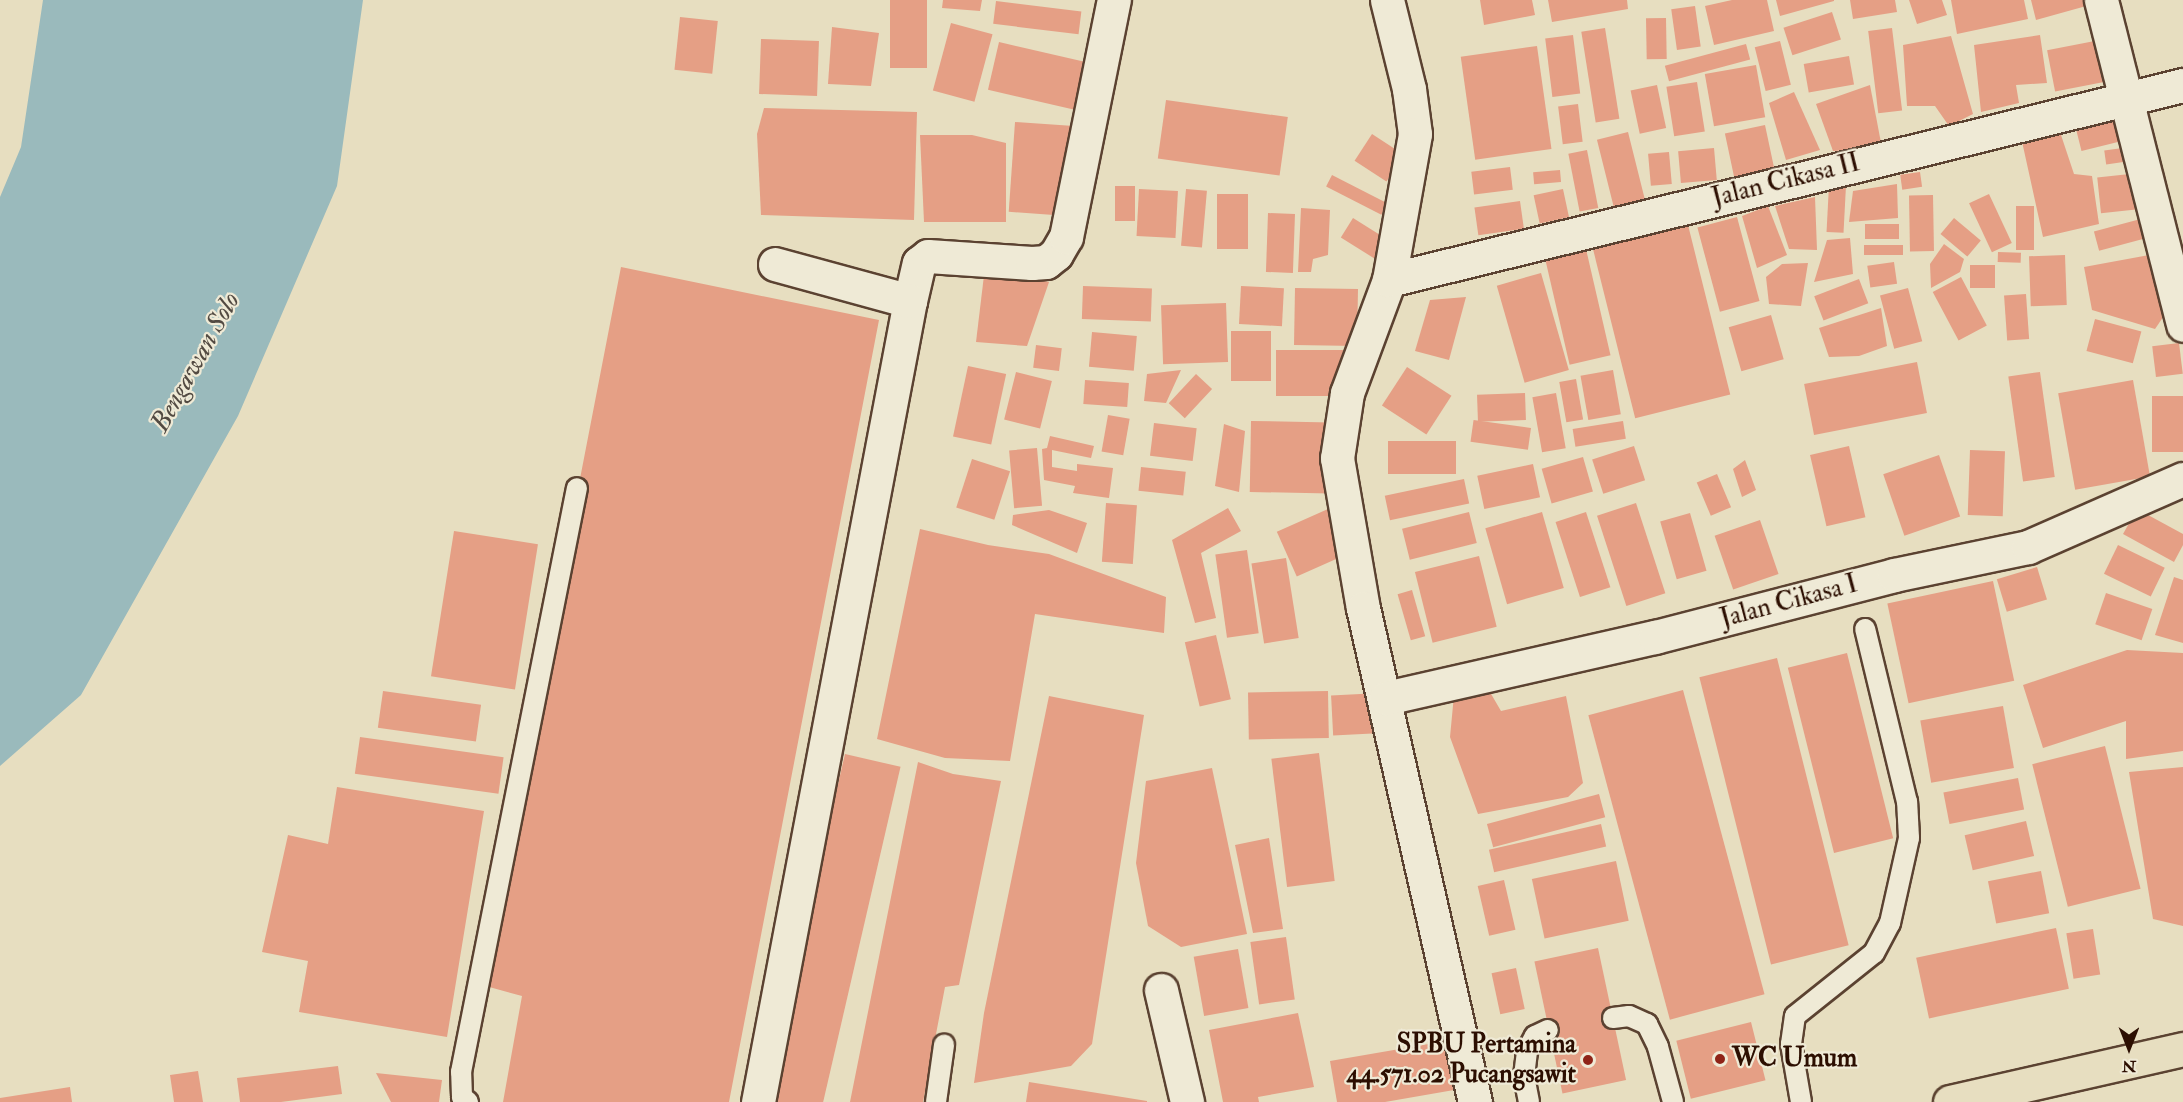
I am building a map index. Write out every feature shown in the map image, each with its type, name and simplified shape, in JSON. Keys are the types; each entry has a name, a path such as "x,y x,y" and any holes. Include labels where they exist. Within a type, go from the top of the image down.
{"main road":[{"path":"1950,1102 2183,1049"}],"street":[{"path":"758,1102 919,263 928,256 1032,263 1046,262 1056,254 1066,237 1114,0"},
{"path":"1388,0 1409,89 1415,134 1389,280 1347,393 1337,458 1360,593 1386,699 1474,1102"},
{"path":"2101,0 2123,99 2183,325"},
{"name":"Jalan Cikasa II","path":"1389,280 2183,85"},
{"path":"775,264 910,302"},
{"name":"Jalan Cikasa I","path":"1386,699 1655,637 1894,575 2028,546 2183,479"},
{"path":"1161,990 1187,1102"}],"lane":[{"path":"468,1102 462,1097 461,1072 577,488"},
{"path":"1801,1102 1791,1044 1795,1016 1874,953 1890,923 1909,838 1907,802 1864,629"},
{"path":"1613,1018 1629,1016 1647,1024 1658,1047 1673,1102"},
{"path":"1529,1102 1524,1076 1527,1051 1535,1036 1548,1030"},
{"path":"936,1102 944,1045"}],"water":[{"name":"Bengawan Solo","path":"43,0 363,0 337,186 238,416 81,695 0,766 0,197 21,147"}],"building":[{"path":"890,0 927,0 927,68 890,68"},
{"path":"943,0 982,0 980,11 942,8"},
{"path":"1480,0 1532,0 1535,15 1484,25"},
{"path":"1548,0 1627,0 1628,9 1552,22"},
{"path":"1732,0 1767,0 1774,31 1714,45 1705,6"},
{"path":"1776,0 1834,0 1834,1 1780,16"},
{"path":"1850,0 1895,0 1897,12 1853,19"},
{"path":"1909,0 1942,0 1947,15 1917,24"},
{"path":"1951,0 2024,0 2028,19 1957,34"},
{"path":"2031,0 2096,0 2097,3 2036,20"},
{"path":"996,1 1081,11 1079,34 993,24"},
{"path":"1695,6 1701,47 1677,50 1671,9"},
{"path":"1832,12 1841,40 1792,55 1783,28"},
{"path":"680,17 718,21 712,74 674,70"},
{"path":"1646,18 1666,18 1667,59 1647,59"},
{"path":"951,23 993,34 974,102 933,91"},
{"path":"832,27 879,33 871,86 828,84"},
{"path":"1605,28 1619,119 1596,123 1581,32"},
{"path":"1892,28 1902,110 1878,113 1868,31"},
{"path":"1573,35 1580,94 1552,97 1545,38"},
{"path":"2040,35 2047,83 2016,85 2019,103 1981,112 1974,45"},
{"path":"1951,36 1973,114 1949,126 1935,106 1907,106 1903,45"},
{"path":"761,39 819,41 817,96 759,94"},
{"path":"2105,39 2113,80 2055,91 2047,50"},
{"path":"1780,41 1791,85 1766,91 1755,47"},
{"path":"999,42 1096,64 1085,112 988,90"},
{"path":"1746,44 1750,59 1669,81 1665,66"},
{"path":"1537,46 1551,149 1475,160 1461,57"},
{"path":"1849,56 1854,85 1809,93 1804,64"},
{"path":"1756,65 1765,117 1714,126 1705,74"},
{"path":"1697,82 1705,131 1674,136 1666,87"},
{"path":"1657,85 1666,128 1640,134 1631,91"},
{"path":"1870,85 1882,148 1833,151 1816,104"},
{"path":"1794,92 1820,150 1786,160 1769,103"},
{"path":"1166,100 1288,117 1280,176 1158,158"},
{"path":"1578,104 1583,142 1563,144 1558,106"},
{"path":"764,108 917,112 914,220 761,215 757,134"},
{"path":"2122,111 2129,139 2081,151 2074,123"},
{"path":"1015,122 1074,126 1068,216 1009,212"},
{"path":"1765,125 1775,172 1735,180 1725,134"},
{"path":"2059,129 2074,174 2092,176 2099,224 2043,237 2021,137"},
{"path":"1628,132 1645,202 1614,210 1597,140"},
{"path":"1372,134 1404,155 1386,182 1355,161"},
{"path":"920,135 972,135 1006,143 1006,222 924,222"},
{"path":"2130,147 2132,161 2106,164 2104,151"},
{"path":"1714,148 1717,180 1681,183 1678,151"},
{"path":"1587,150 1598,208 1580,212 1568,154"},
{"path":"1669,152 1672,184 1651,186 1648,154"},
{"path":"1510,167 1513,190 1474,195 1471,172"},
{"path":"1560,170 1561,182 1534,184 1533,172"},
{"path":"1920,172 1922,187 1902,190 1900,175"},
{"path":"2139,173 2143,209 2101,213 2097,177"},
{"path":"1332,175 1387,203 1381,215 1326,187"},
{"path":"1897,184 1898,218 1849,222 1853,191"},
{"path":"1829,185 1846,186 1844,233 1827,232"},
{"path":"1115,186 1135,186 1135,221 1115,221"},
{"path":"1139,189 1178,191 1175,238 1137,236"},
{"path":"1186,189 1207,191 1202,248 1181,246"},
{"path":"1563,189 1569,217 1540,224 1534,195"},
{"path":"1217,194 1248,194 1248,249 1217,249"},
{"path":"1989,194 2012,243 1992,252 1969,203"},
{"path":"1909,195 1933,195 1934,251 1910,251"},
{"path":"1815,197 1817,250 1789,249 1775,206"},
{"path":"1520,201 1524,229 1478,235 1474,207"},
{"path":"1768,206 1787,255 1757,268 1742,216"},
{"path":"2016,206 2034,206 2034,250 2016,250"},
{"path":"1301,208 1330,210 1328,255 1313,259 1311,272 1298,272"},
{"path":"1268,213 1295,214 1293,273 1266,272"},
{"path":"1686,217 1730,395 1635,418 1591,241"},
{"path":"1737,217 1760,301 1720,312 1697,228"},
{"path":"2148,217 2153,236 2099,251 2094,231"},
{"path":"1353,218 1387,239 1375,259 1341,238"},
{"path":"1954,218 1981,240 1967,257 1941,234"},
{"path":"1865,224 1899,224 1899,239 1865,239"},
{"path":"1850,238 1853,274 1814,282 1827,240"},
{"path":"1944,244 1964,259 1960,272 1931,288 1930,264"},
{"path":"1864,245 1903,245 1903,255 1864,255"},
{"path":"1586,249 1611,355 1570,365 1545,258"},
{"path":"1998,252 2021,253 2021,263 1998,262"},
{"path":"2160,253 2170,307 2155,329 2092,310 2084,267"},
{"path":"2065,255 2067,305 2031,306 2029,256"},
{"path":"1894,262 1897,284 1870,288 1867,266"},
{"path":"1808,263 1801,306 1769,304 1766,277 1782,264"},
{"path":"1970,265 1995,265 1995,288 1970,288"},
{"path":"621,267 879,320 729,1102 503,1102 522,996 482,985"},
{"path":"985,267 1049,282 1027,346 976,342"},
{"path":"1541,273 1569,370 1525,383 1497,286"},
{"path":"1961,277 1987,326 1959,341 1933,292"},
{"path":"1859,279 1868,303 1824,320 1814,296"},
{"path":"1083,286 1152,288 1151,321 1082,319"},
{"path":"1241,286 1284,288 1282,326 1239,324"},
{"path":"1295,288 1358,289 1357,346 1294,345"},
{"path":"1908,288 1922,341 1894,349 1880,296"},
{"path":"2026,294 2029,339 2007,340 2004,296"},
{"path":"1466,297 1449,360 1415,351 1430,300"},
{"path":"1226,303 1228,362 1163,364 1161,305"},
{"path":"1881,308 1887,346 1859,356 1829,357 1819,328"},
{"path":"1771,315 1784,359 1741,371 1729,327"},
{"path":"2095,319 2141,331 2133,363 2086,351"},
{"path":"1231,331 1271,331 1271,381 1231,381"},
{"path":"1092,332 1137,336 1134,371 1089,367"},
{"path":"2179,343 2183,374 2156,377 2152,346"},
{"path":"1036,345 1062,348 1059,371 1033,368"},
{"path":"1276,350 1343,350 1343,396 1276,396"},
{"path":"1917,362 1927,413 1814,435 1804,384"},
{"path":"968,366 1006,374 991,445 953,436"},
{"path":"1407,367 1451,396 1426,434 1382,406"},
{"path":"1181,370 1166,403 1144,401 1147,374"},
{"path":"1613,370 1621,414 1588,420 1581,376"},
{"path":"1016,372 1052,381 1040,428 1004,420"},
{"path":"2040,372 2055,477 2023,481 2008,376"},
{"path":"1196,374 1212,389 1185,418 1169,403"},
{"path":"1576,379 1583,419 1566,422 1559,382"},
{"path":"1085,380 1129,383 1127,407 1083,404"},
{"path":"2133,380 2150,477 2075,490 2058,393"},
{"path":"1525,393 1526,420 1478,422 1477,395"},
{"path":"1556,393 1566,448 1542,452 1532,397"},
{"path":"2152,396 2183,396 2183,452 2152,452"},
{"path":"1108,415 1130,419 1123,455 1102,451"},
{"path":"1474,420 1531,428 1528,450 1471,442"},
{"path":"1251,421 1331,422 1330,493 1250,492"},
{"path":"1623,421 1626,439 1575,447 1573,429"},
{"path":"1154,423 1197,428 1193,461 1150,456"},
{"path":"1224,424 1245,431 1239,492 1215,486"},
{"path":"1050,436 1094,446 1091,458 1052,450 1052,467 1077,471 1077,464 1113,468 1109,498 1073,493 1075,486 1044,480 1042,449 1047,448"},
{"path":"1388,441 1456,441 1456,474 1388,474"},
{"path":"1634,446 1645,480 1603,494 1592,460"},
{"path":"1849,446 1865,517 1826,526 1810,455"},
{"path":"1037,448 1042,506 1014,508 1009,450"},
{"path":"1970,450 2005,451 2003,516 1968,515"},
{"path":"1939,455 1960,516 1904,536 1883,474"},
{"path":"1583,457 1593,492 1552,503 1542,469"},
{"path":"972,459 1010,471 994,520 956,508"},
{"path":"1745,460 1756,490 1742,497 1733,469"},
{"path":"1533,464 1540,497 1484,509 1477,476"},
{"path":"1141,467 1186,472 1183,496 1138,491"},
{"path":"1717,474 1731,507 1711,516 1697,483"},
{"path":"1464,479 1469,503 1390,520 1385,496"},
{"path":"1106,503 1137,505 1133,564 1102,562"},
{"path":"1636,503 1665,593 1626,606 1597,516"},
{"path":"1228,508 1241,531 1201,553 1216,618 1195,623 1172,540"},
{"path":"1328,509 1348,554 1297,577 1277,532"},
{"path":"2137,509 2183,534 2183,545 2174,562 2123,534"},
{"path":"1049,510 1087,523 1077,553 1012,525 1013,515"},
{"path":"1469,512 1477,543 1410,560 1402,529"},
{"path":"1542,512 1564,588 1507,604 1485,528"},
{"path":"1586,512 1610,587 1580,597 1556,522"},
{"path":"1690,513 1707,571 1677,579 1660,522"},
{"path":"1760,520 1779,574 1733,590 1715,536"},
{"path":"920,529 988,545 1049,554 1166,597 1164,633 1035,614 1010,761 945,758 877,739"},
{"path":"454,531 538,544 515,689 431,676"},
{"path":"2118,545 2165,568 2151,597 2104,574"},
{"path":"1247,550 1259,633 1227,638 1215,554"},
{"path":"1479,556 1497,627 1433,643 1415,572"},
{"path":"1286,558 1299,638 1264,643 1251,563"},
{"path":"2037,567 2047,600 2007,612 1997,579"},
{"path":"2174,577 2183,580 2183,643 2155,635"},
{"path":"1993,581 2014,681 1909,703 1887,603"},
{"path":"1412,590 1425,636 1411,640 1398,594"},
{"path":"2106,593 2152,609 2142,640 2095,624"},
{"path":"1216,635 1231,699 1200,707 1185,642"},
{"path":"2127,650 2183,653 2183,751 2126,759 2126,721 2043,748 2023,685"},
{"path":"1847,653 1893,838 1834,853 1788,668"},
{"path":"1777,658 1849,945 1771,965 1699,677"},
{"path":"1487,687 1501,711 1566,696 1583,783 1568,797 1478,814 1450,737 1454,695"},
{"path":"1683,690 1765,994 1670,1020 1588,715"},
{"path":"383,691 481,705 476,741 378,728"},
{"path":"1328,691 1329,738 1249,739 1248,692"},
{"path":"1380,693 1382,733 1333,736 1331,696"},
{"path":"1049,696 1144,715 1092,1044 1071,1066 974,1083 984,1013"},
{"path":"2003,706 2014,768 1931,783 1920,721"},
{"path":"360,737 504,757 498,794 355,774"},
{"path":"2105,746 2141,889 2068,907 2032,764"},
{"path":"1319,753 1335,881 1287,887 1271,759"},
{"path":"845,754 901,767 823,1102 765,1100"},
{"path":"918,762 953,774 1001,781 959,985 945,987 923,1102 850,1102"},
{"path":"2183,767 2183,926 2153,919 2129,772"},
{"path":"1212,768 1247,934 1181,947 1148,926 1136,863 1146,781"},
{"path":"2018,778 2024,809 1950,824 1943,793"},
{"path":"337,787 484,811 447,1037 299,1012 308,961 262,952 288,835 328,844"},
{"path":"1599,794 1605,817 1493,847 1487,824"},
{"path":"2026,821 2034,856 1973,870 1965,835"},
{"path":"1601,824 1606,846 1494,872 1489,850"},
{"path":"1269,838 1283,929 1253,933 1235,845"},
{"path":"1616,861 1629,921 1545,939 1532,879"},
{"path":"2041,871 2049,913 1996,924 1988,881"},
{"path":"1504,880 1515,930 1489,936 1478,886"},
{"path":"2056,928 2069,989 1929,1018 1916,958"},
{"path":"2093,929 2100,974 2074,979 2066,933"},
{"path":"1286,937 1295,999 1259,1004 1250,942"},
{"path":"1598,948 1626,1080 1562,1094 1534,962"},
{"path":"1238,949 1248,1008 1204,1016 1194,957"},
{"path":"1516,968 1525,1009 1500,1014 1492,973"},
{"path":"1298,1013 1314,1087 1258,1097 1259,1102 1223,1102 1209,1030"},
{"name":"WC Umum","path":"1751,1022 1766,1080 1691,1099 1676,1041"},
{"path":"1446,1041 1454,1090 1385,1102 1337,1102 1330,1061"},
{"path":"338,1066 342,1094 281,1102 240,1102 237,1078"},
{"path":"198,1071 203,1102 174,1102 170,1075"},
{"path":"376,1073 442,1080 439,1102 391,1102"},
{"path":"1029,1082 1147,1101 1147,1102 1026,1102"},
{"path":"70,1087 72,1102 0,1102 0,1098"}],"place":[{"name":"WC Umum","path":"1720,1059"},
{"name":"SPBU Pertamina 44.571.02 Pucangsawit","path":"1588,1060"}]}
